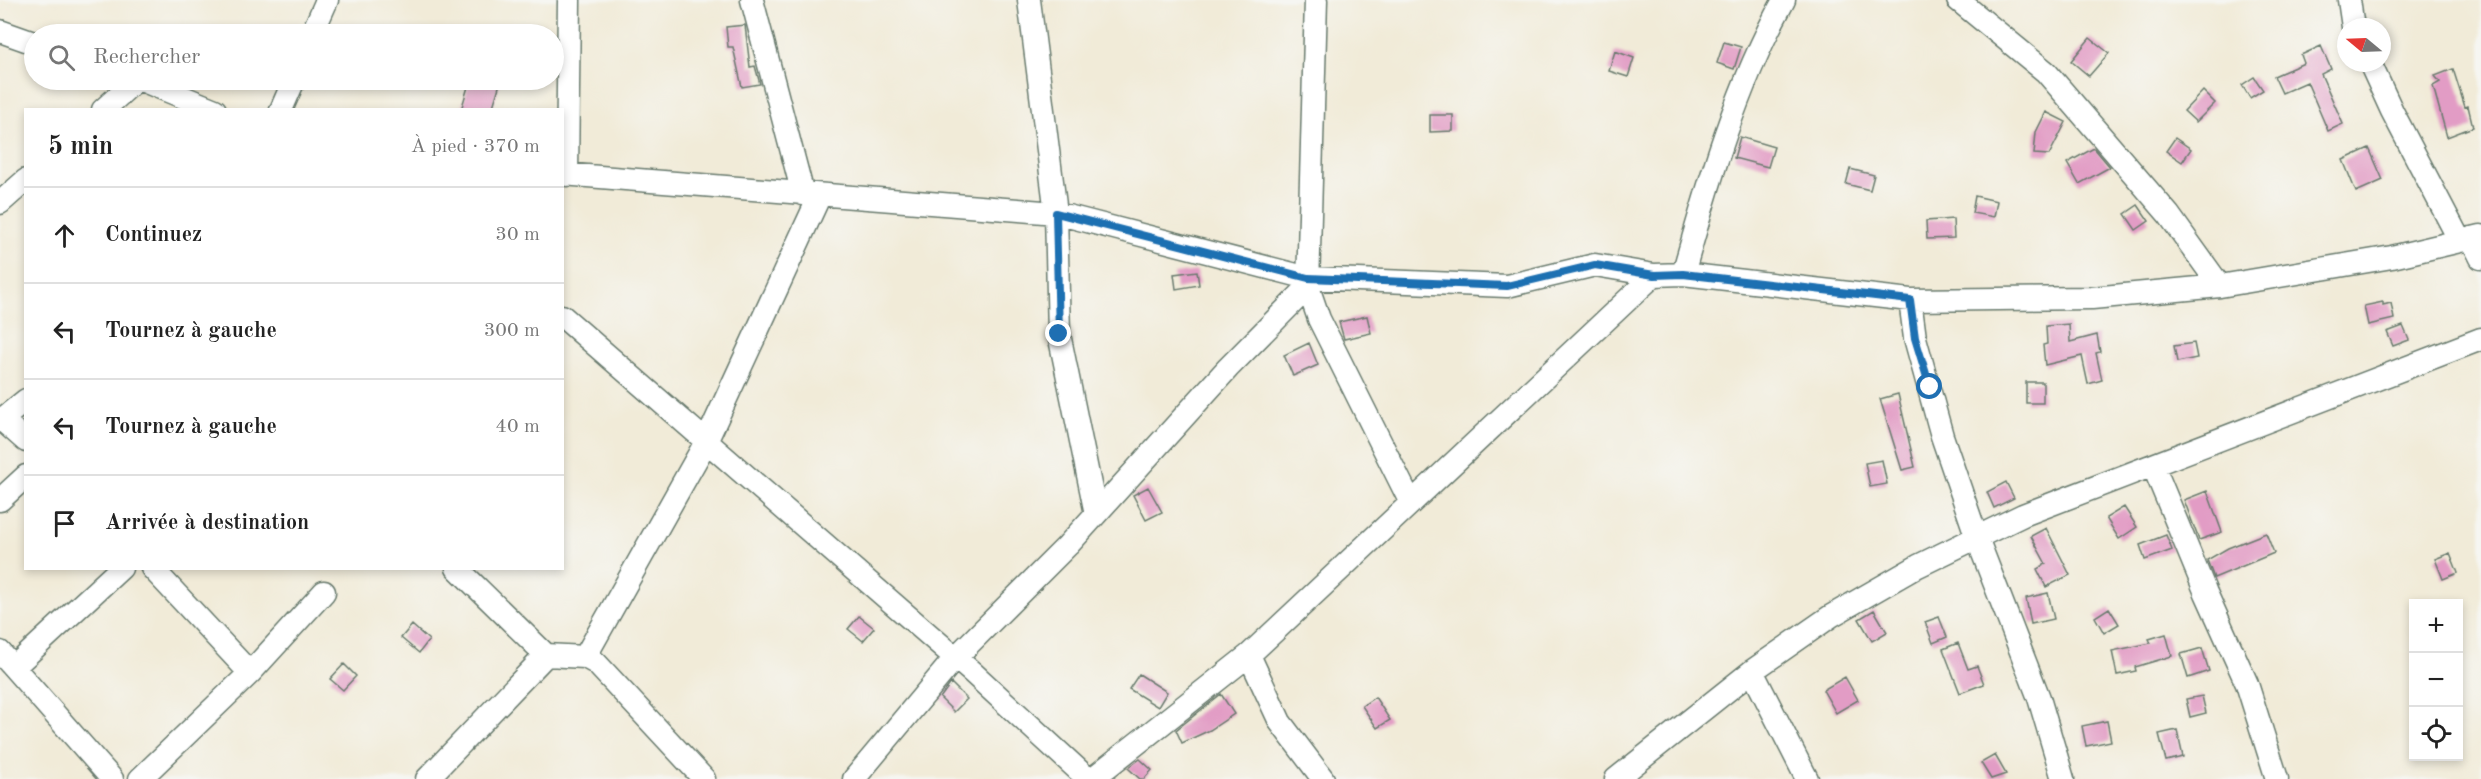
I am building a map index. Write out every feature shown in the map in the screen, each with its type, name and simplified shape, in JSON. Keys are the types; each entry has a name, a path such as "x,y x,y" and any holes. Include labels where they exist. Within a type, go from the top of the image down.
{"street":[{"path":"316,24 327,0"},
{"path":"569,0 565,175 1056,213 1308,282 1507,286 1595,265 1654,275 1683,274 1910,300 2092,298 2220,286 2473,243 2392,111 2374,72"},
{"path":"585,657 705,442 811,195 752,0"},
{"path":"1029,0 1056,213 1059,334 1096,514"},
{"path":"1316,0 1308,282 1319,319 1411,503"},
{"path":"1683,274 1711,176 1736,109 1784,0"},
{"path":"1959,0 2046,72 2169,215 2220,286"},
{"path":"2349,0 2352,18"},
{"path":"0,31 24,39"},
{"path":"105,108 125,90"},
{"path":"166,90 210,108"},
{"path":"282,108 290,90"},
{"path":"0,203 24,182"},
{"path":"564,318 955,658 1090,779 1249,654 1654,275"},
{"path":"854,779 955,658 1096,514 1308,282"},
{"path":"1910,300 1915,338 1942,436 1977,538 2039,698 2063,779"},
{"path":"1616,779 1752,671 1831,616 1918,566 2023,515 2481,339"},
{"path":"24,401 0,419 24,439"},
{"path":"2153,465 2247,684 2277,779"},
{"path":"0,500 24,478"},
{"path":"112,779 7,659 118,570"},
{"path":"154,570 249,673"},
{"path":"459,570 546,655 585,657 596,663 704,779"},
{"path":"140,779 249,673 324,592"},
{"path":"1249,654 1280,722 1323,779"},
{"path":"428,779 546,655"},
{"path":"1752,671 1807,779"}],"building":[{"path":"745,25 750,67 755,66 760,84 742,87 733,47 728,47 726,27"},
{"path":"2090,38 2109,53 2089,76 2071,61"},
{"path":"1724,42 1741,47 1734,69 1717,63"},
{"path":"2321,46 2331,69 2321,74 2343,124 2328,131 2307,82 2282,93 2274,76 2304,63 2301,55"},
{"path":"1615,51 1634,58 1628,77 1609,71"},
{"path":"2453,69 2465,107 2468,106 2473,127 2447,137 2433,86 2440,82 2435,76"},
{"path":"2254,77 2263,90 2250,98 2242,85"},
{"path":"467,90 498,90 493,108 462,108"},
{"path":"2203,91 2215,103 2196,122 2184,111"},
{"path":"2046,112 2066,122 2049,155 2034,154 2036,132"},
{"path":"1430,115 1453,115 1453,131 1430,132"},
{"path":"1740,137 1774,147 1768,167 1734,158"},
{"path":"2175,138 2191,149 2182,162 2166,151"},
{"path":"2094,148 2110,167 2079,184 2067,163"},
{"path":"2369,148 2383,180 2356,192 2343,160"},
{"path":"1850,169 1874,175 1870,190 1846,184"},
{"path":"1975,196 1997,201 1994,217 1972,213"},
{"path":"2138,205 2149,221 2136,230 2125,214"},
{"path":"1953,219 1954,238 1927,239 1926,221"},
{"path":"1197,271 1199,285 1176,289 1174,274"},
{"path":"2383,302 2383,305 2391,303 2394,319 2368,325 2364,306"},
{"path":"1367,316 1371,333 1344,339 1339,322"},
{"path":"2069,324 2070,342 2097,335 2100,352 2096,353 2102,380 2088,384 2082,356 2045,365 2043,345 2047,344 2046,326"},
{"path":"2403,326 2409,340 2393,346 2387,332"},
{"path":"1309,343 1318,365 1293,376 1284,355"},
{"path":"2194,343 2197,358 2177,362 2174,346"},
{"path":"2026,382 2043,382 2043,403 2026,403"},
{"path":"1898,394 1915,467 1902,470 1880,399"},
{"path":"1882,460 1887,484 1870,487 1865,463"},
{"path":"2006,482 2014,498 1994,508 1987,492"},
{"path":"1148,487 1162,512 1146,520 1133,495"},
{"path":"2207,491 2222,532 2199,540 2184,500"},
{"path":"2124,507 2137,527 2119,539 2106,518"},
{"path":"2046,528 2070,575 2046,587 2037,569 2046,564 2031,536"},
{"path":"2266,533 2274,553 2214,578 2207,560 2228,548"},
{"path":"2166,535 2172,550 2145,560 2140,545"},
{"path":"2450,553 2458,573 2443,579 2435,559"},
{"path":"2048,593 2054,619 2031,624 2026,598"},
{"path":"2109,608 2119,624 2104,633 2095,617"},
{"path":"1874,610 1887,632 1872,641 1859,619"},
{"path":"859,616 874,628 863,641 848,629"},
{"path":"1939,617 1947,637 1933,643 1925,622"},
{"path":"412,625 429,640 419,653 401,638"},
{"path":"2166,634 2172,656 2135,667 2136,671 2117,675 2112,651 2151,643 2149,639"},
{"path":"1958,643 1968,669 1977,666 1984,684 1960,693 1943,649"},
{"path":"2202,648 2209,671 2188,678 2181,654"},
{"path":"344,664 356,676 343,690 330,679"},
{"path":"1139,674 1167,692 1158,707 1129,689"},
{"path":"1845,677 1858,700 1836,713 1823,690"},
{"path":"951,683 967,699 954,712 940,698"},
{"path":"1221,694 1234,714 1210,730 1182,743 1176,730"},
{"path":"2202,696 2206,713 2190,717 2186,699"},
{"path":"1375,697 1390,720 1377,728 1362,706"},
{"path":"2107,721 2111,741 2086,746 2082,726"},
{"path":"2177,730 2183,757 2166,761 2159,734"},
{"path":"1995,755 2006,774 1991,779 1981,763"},
{"path":"1140,759 1152,770 1144,779 1140,779 1128,768"}],"route":[{"path":"1059,334 1056,213 1308,278 1507,286 1585,265 1595,265 1654,275 1683,274 1910,300 1915,338 1930,387"}]}
